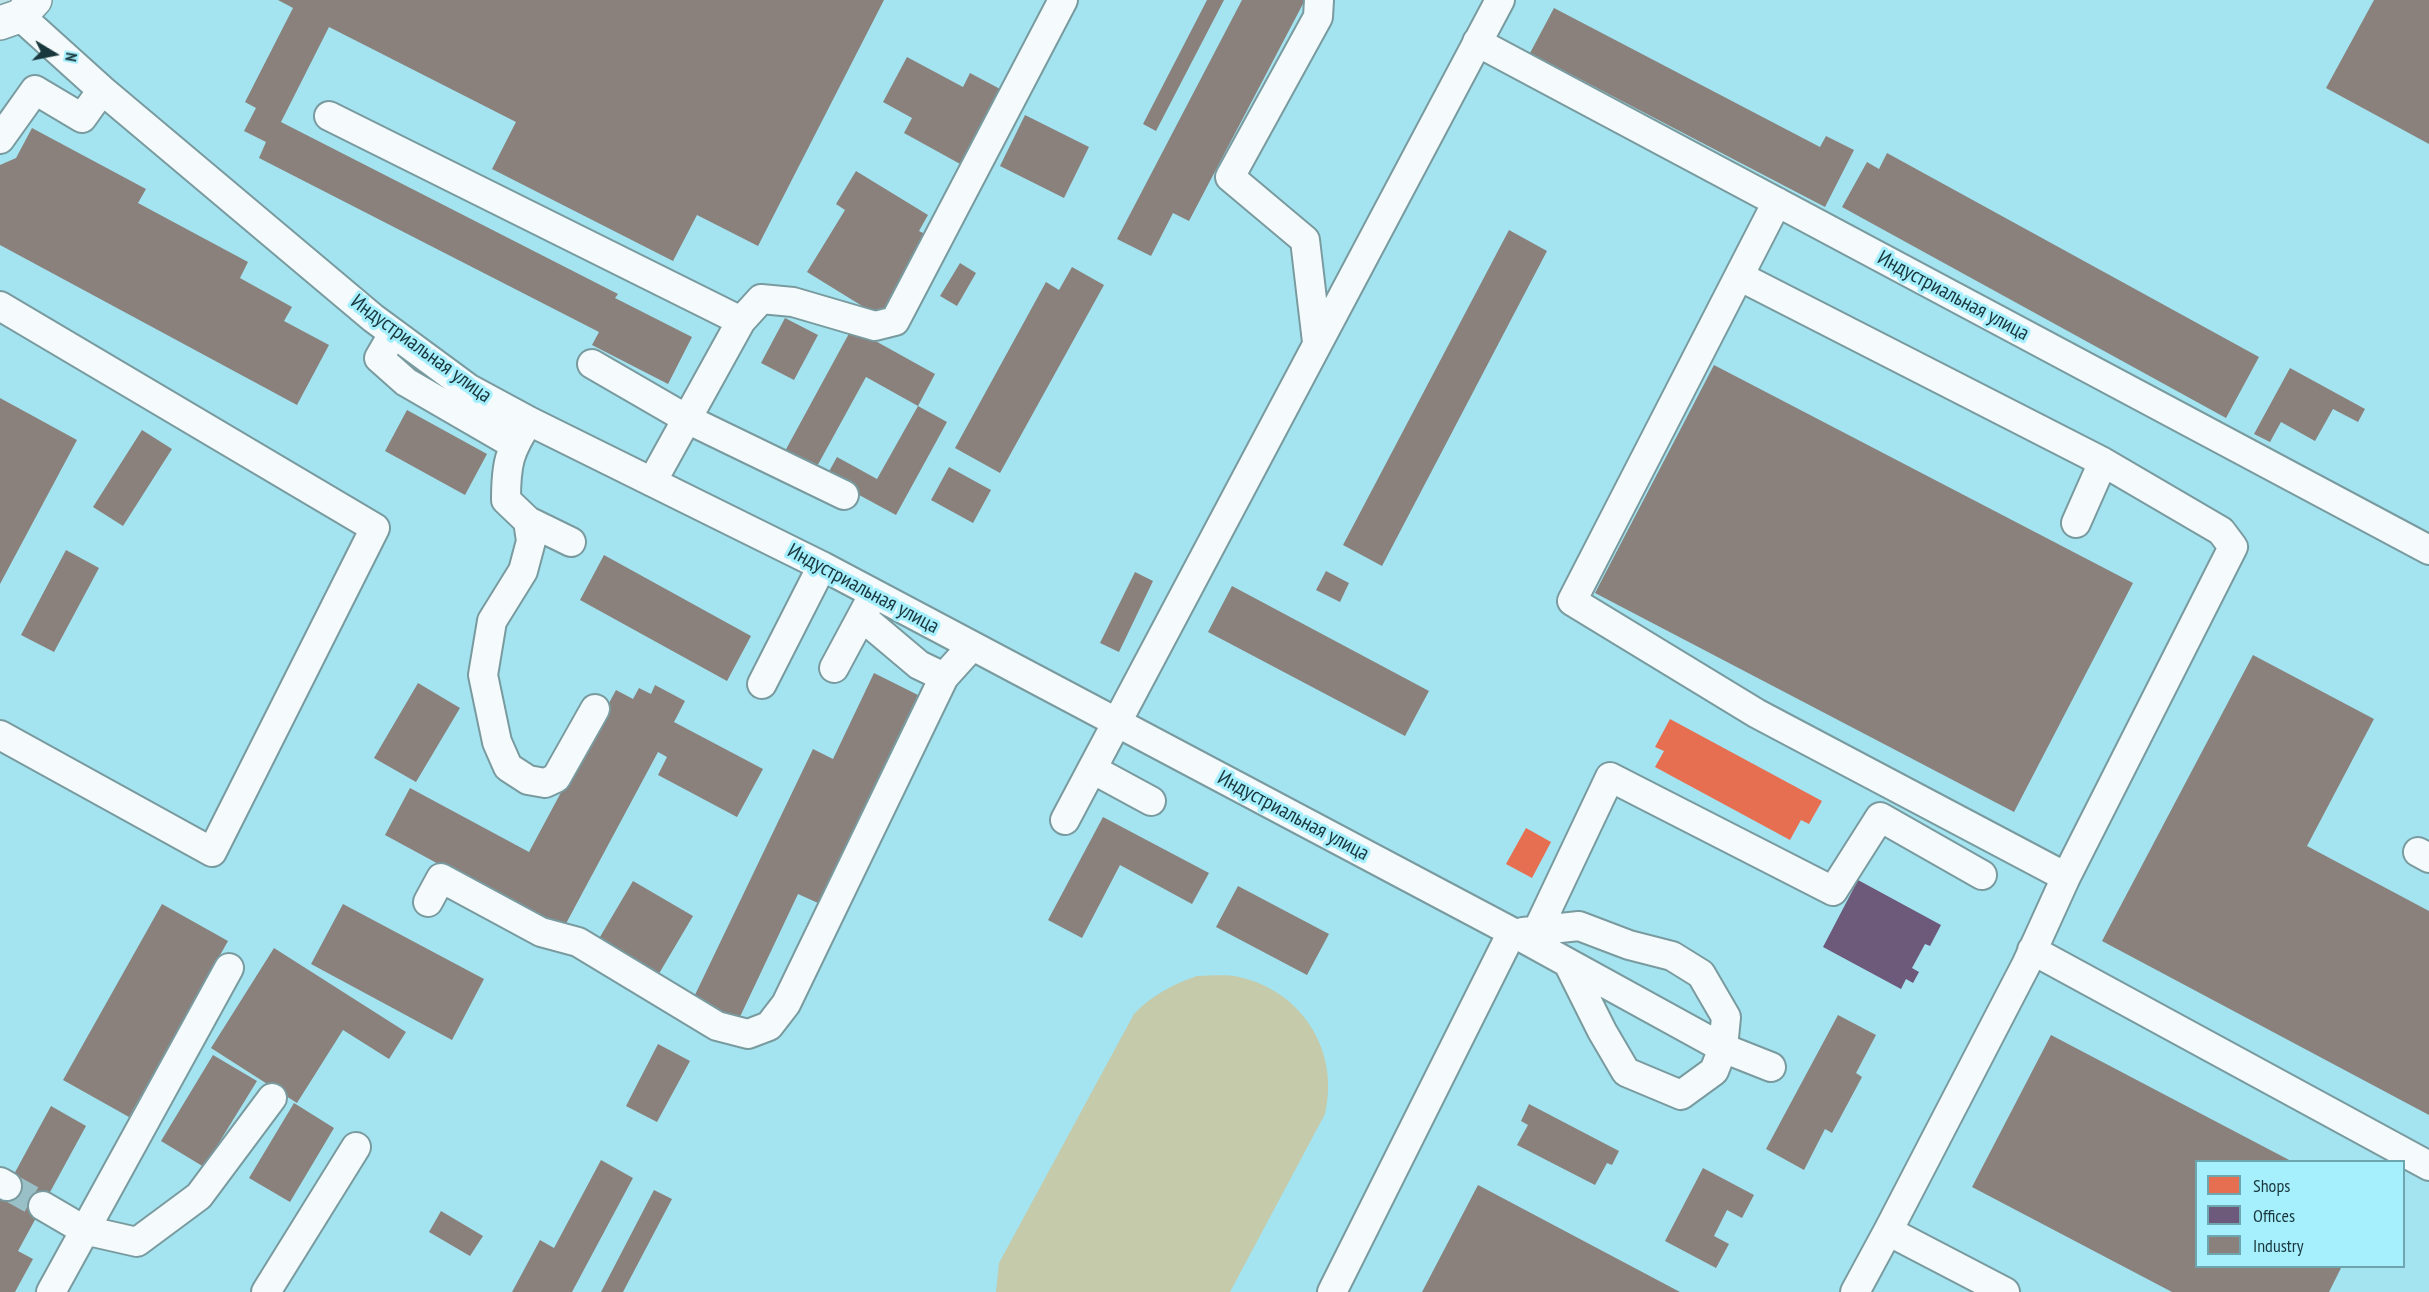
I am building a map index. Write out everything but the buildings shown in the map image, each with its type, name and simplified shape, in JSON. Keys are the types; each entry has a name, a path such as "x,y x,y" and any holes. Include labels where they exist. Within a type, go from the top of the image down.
{"street":[{"path":"652,482 741,321 761,299 793,302 876,326 895,321 1063,0"},
{"path":"1317,342 1305,240 1230,177 1318,17 1319,0"},
{"path":"1065,820 1500,0"},
{"name":"Индустриальная улица","path":"18,13 102,90 393,334 468,387 530,421 822,566 868,605 972,646 1525,932 1568,963 1724,1048 1771,1067"},
{"name":"Индустриальная улица","path":"1477,42 2429,550"},
{"path":"0,139 35,90 82,118 102,90"},
{"path":"329,116 741,321"},
{"path":"1777,202 1572,602 1756,712 2066,877"},
{"path":"1739,276 2103,462 2222,531 2233,547 2066,877 2032,950 1855,1292"},
{"path":"0,306 375,528 212,852 0,735"},
{"path":"393,334 379,358 406,382 513,444"},
{"path":"592,364 687,419 844,495"},
{"path":"530,421 513,444 506,471 506,500 528,521 571,542"},
{"path":"2076,523 2103,462"},
{"path":"528,521 531,541 523,571 492,621 483,675 497,742 508,767 528,780 545,783 556,778 595,709"},
{"path":"762,684 822,566"},
{"path":"834,668 868,605 920,665 944,677"},
{"path":"428,902 441,878 541,932 578,942 717,1026 747,1034 769,1026 786,1004 944,677 972,646"},
{"path":"1092,769 1151,801"},
{"path":"1332,1292 1610,777 1833,891 1880,817 1982,875"},
{"path":"1525,932 1579,926 1629,945 1672,956 1701,974 1726,1017 1724,1048 1714,1071 1681,1095 1626,1072 1568,963"},
{"path":"2032,950 2429,1166"},
{"path":"51,1292 229,968"},
{"path":"43,1206 84,1230 138,1242 199,1196 272,1098"},
{"path":"266,1292 356,1147"},
{"path":"1888,1231 2005,1292"}],"shaded area":[{"path":"35,0 2429,0 2429,1292 0,1292 0,20"}],"green space":[{"path":"1197,976 1239,977 1261,984 1281,995 1298,1010 1311,1027 1321,1047 1327,1068 1328,1091 1325,1114 1230,1292 996,1292 999,1263 1134,1014 1163,991"}],"tunnel":[{"path":"7,1186 43,1206"}]}
